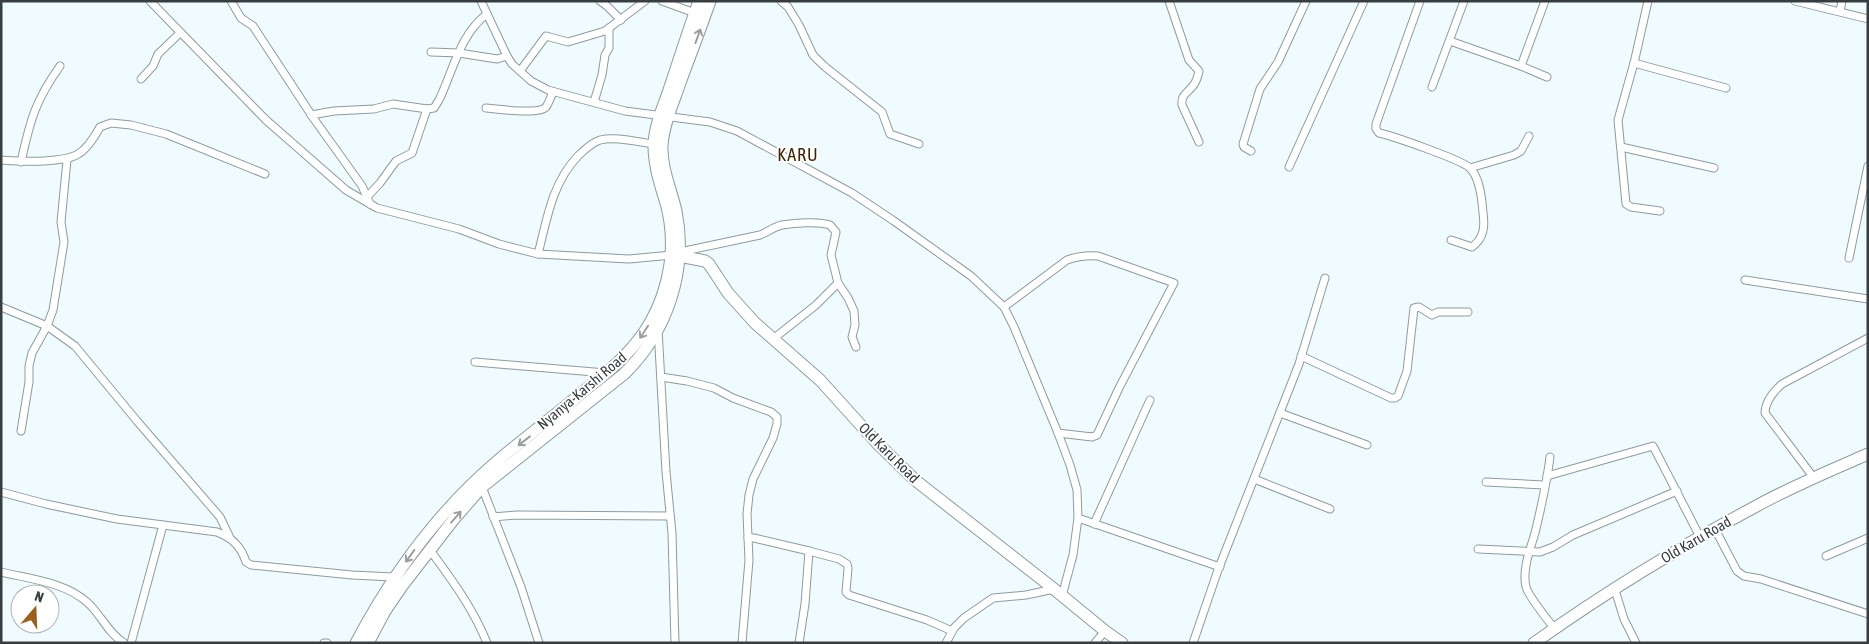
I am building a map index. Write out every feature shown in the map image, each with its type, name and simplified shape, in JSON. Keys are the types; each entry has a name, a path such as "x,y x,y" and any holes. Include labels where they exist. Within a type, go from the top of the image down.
{"main road":[{"name":"Nyanya-Karshi Road","path":"368,643 385,611 430,550 482,487 624,374 638,360 658,329 677,272 680,235 663,160 664,117 699,1"},
{"name":"Nyanya-Karshi Road","path":"356,643 384,591 394,577 434,526 473,483 502,457 625,357 651,322 677,254 659,183 654,144 710,1"},
{"name":"Old Karu Road","path":"677,254 709,264 728,293 755,323 820,380 876,442 915,480 1122,643"},
{"name":"Old Karu Road","path":"1534,643 1554,628 1714,529 1752,508 1868,454"}],"street":[{"path":"150,1 266,120 346,190 377,208 459,228 500,244 538,254 628,259 677,254 760,235 782,225 827,224 833,226 836,232 831,255 838,283 854,311 855,325 852,337 856,348"},
{"path":"231,1 241,18 253,26 312,115 345,160 371,204"},
{"path":"481,1 507,56 531,81 553,92 625,111 710,122 737,130 852,193 971,276 1004,307 1058,434 1077,490 1078,518 1073,554 1058,592 993,598 964,618 952,631 946,643"},
{"path":"600,1 621,20"},
{"path":"520,71 546,36 568,42 610,28 645,1"},
{"path":"662,1 695,13"},
{"path":"782,1 800,24 813,55 882,112 890,134 919,144"},
{"path":"1169,1 1190,60 1199,71 1198,78 1193,87 1185,93 1181,100 1199,142"},
{"path":"1250,151 1243,144 1260,89 1278,62 1306,1"},
{"path":"1289,167 1364,1"},
{"path":"1420,1 1376,124 1376,130 1379,133 1451,159 1470,168 1476,178 1483,210 1483,234 1480,241 1472,247 1451,240"},
{"path":"1432,87 1464,1"},
{"path":"1521,66 1545,1"},
{"path":"1648,1 1634,63 1618,120 1626,204 1631,207 1660,211"},
{"path":"1795,1 1868,19"},
{"path":"1840,12 1842,1"},
{"path":"312,115 334,111 374,109 393,104 427,109 434,108 459,53 476,23 487,14"},
{"path":"594,102 602,75 605,55 609,48 610,28"},
{"path":"141,79 154,64 158,54 180,33"},
{"path":"1450,41 1548,77"},
{"path":"431,52 459,53 497,59 507,56"},
{"path":"1634,63 1726,88"},
{"path":"21,162 32,114 60,66"},
{"path":"486,108 518,111 540,110 546,106 553,92"},
{"path":"367,197 396,161 409,155 414,150 427,109"},
{"path":"1,160 21,162 67,160 80,153 92,142 100,128 111,123 131,125 166,134 265,174"},
{"path":"1470,168 1514,155 1521,151 1529,136"},
{"path":"538,254 554,194 567,168 586,148 598,141 610,139 654,144"},
{"path":"1620,147 1714,168"},
{"path":"21,431 32,353 48,326 53,310 64,242 61,222 67,160"},
{"path":"1849,258 1868,166"},
{"path":"1004,307 1067,260 1077,256 1098,256 1174,283 1119,388 1097,435 1092,437 1058,434"},
{"path":"1193,643 1301,356 1324,278"},
{"path":"1745,280 1868,299"},
{"path":"773,339 816,305 838,283"},
{"path":"1,307 48,326 75,346 142,428 220,517 230,538 244,554 246,562 251,565 352,575 394,577"},
{"path":"1301,356 1391,398 1395,398 1398,396 1407,371 1414,308 1419,308 1432,315 1438,312 1468,312"},
{"path":"658,329 672,533 675,643"},
{"path":"1814,478 1765,413 1766,405 1775,390 1782,384 1868,338"},
{"path":"476,362 606,373"},
{"path":"661,377 714,388 733,398 771,412 777,417 773,438 753,479 749,495 749,560 742,643"},
{"path":"1094,524 1150,400"},
{"path":"1280,413 1367,446"},
{"path":"1547,476 1650,446 1655,448 1700,538"},
{"path":"1550,457 1526,571 1527,589 1554,628"},
{"path":"1254,479 1330,509"},
{"path":"1486,482 1544,485"},
{"path":"482,487 521,587 538,643"},
{"path":"1478,549 1530,552 1548,550 1573,535 1677,491"},
{"path":"1,492 117,519 217,532 230,538"},
{"path":"493,517 517,515 670,516"},
{"path":"1078,518 1220,567"},
{"path":"131,643 163,525"},
{"path":"1714,529 1737,571 1744,576 1761,579 1868,614"},
{"path":"748,538 839,559 847,564 846,592 849,595 927,620 952,631"},
{"path":"1826,556 1868,538"},
{"path":"430,550 464,597 478,620 487,643"},
{"path":"799,643 805,604 809,552"},
{"path":"1,572 53,584 70,590 88,603 112,634 124,643"},
{"path":"1615,590 1624,619 1636,643"},
{"path":"1095,643 1105,631"}],"district":[{"name":"KARU","path":"798,155"}]}
